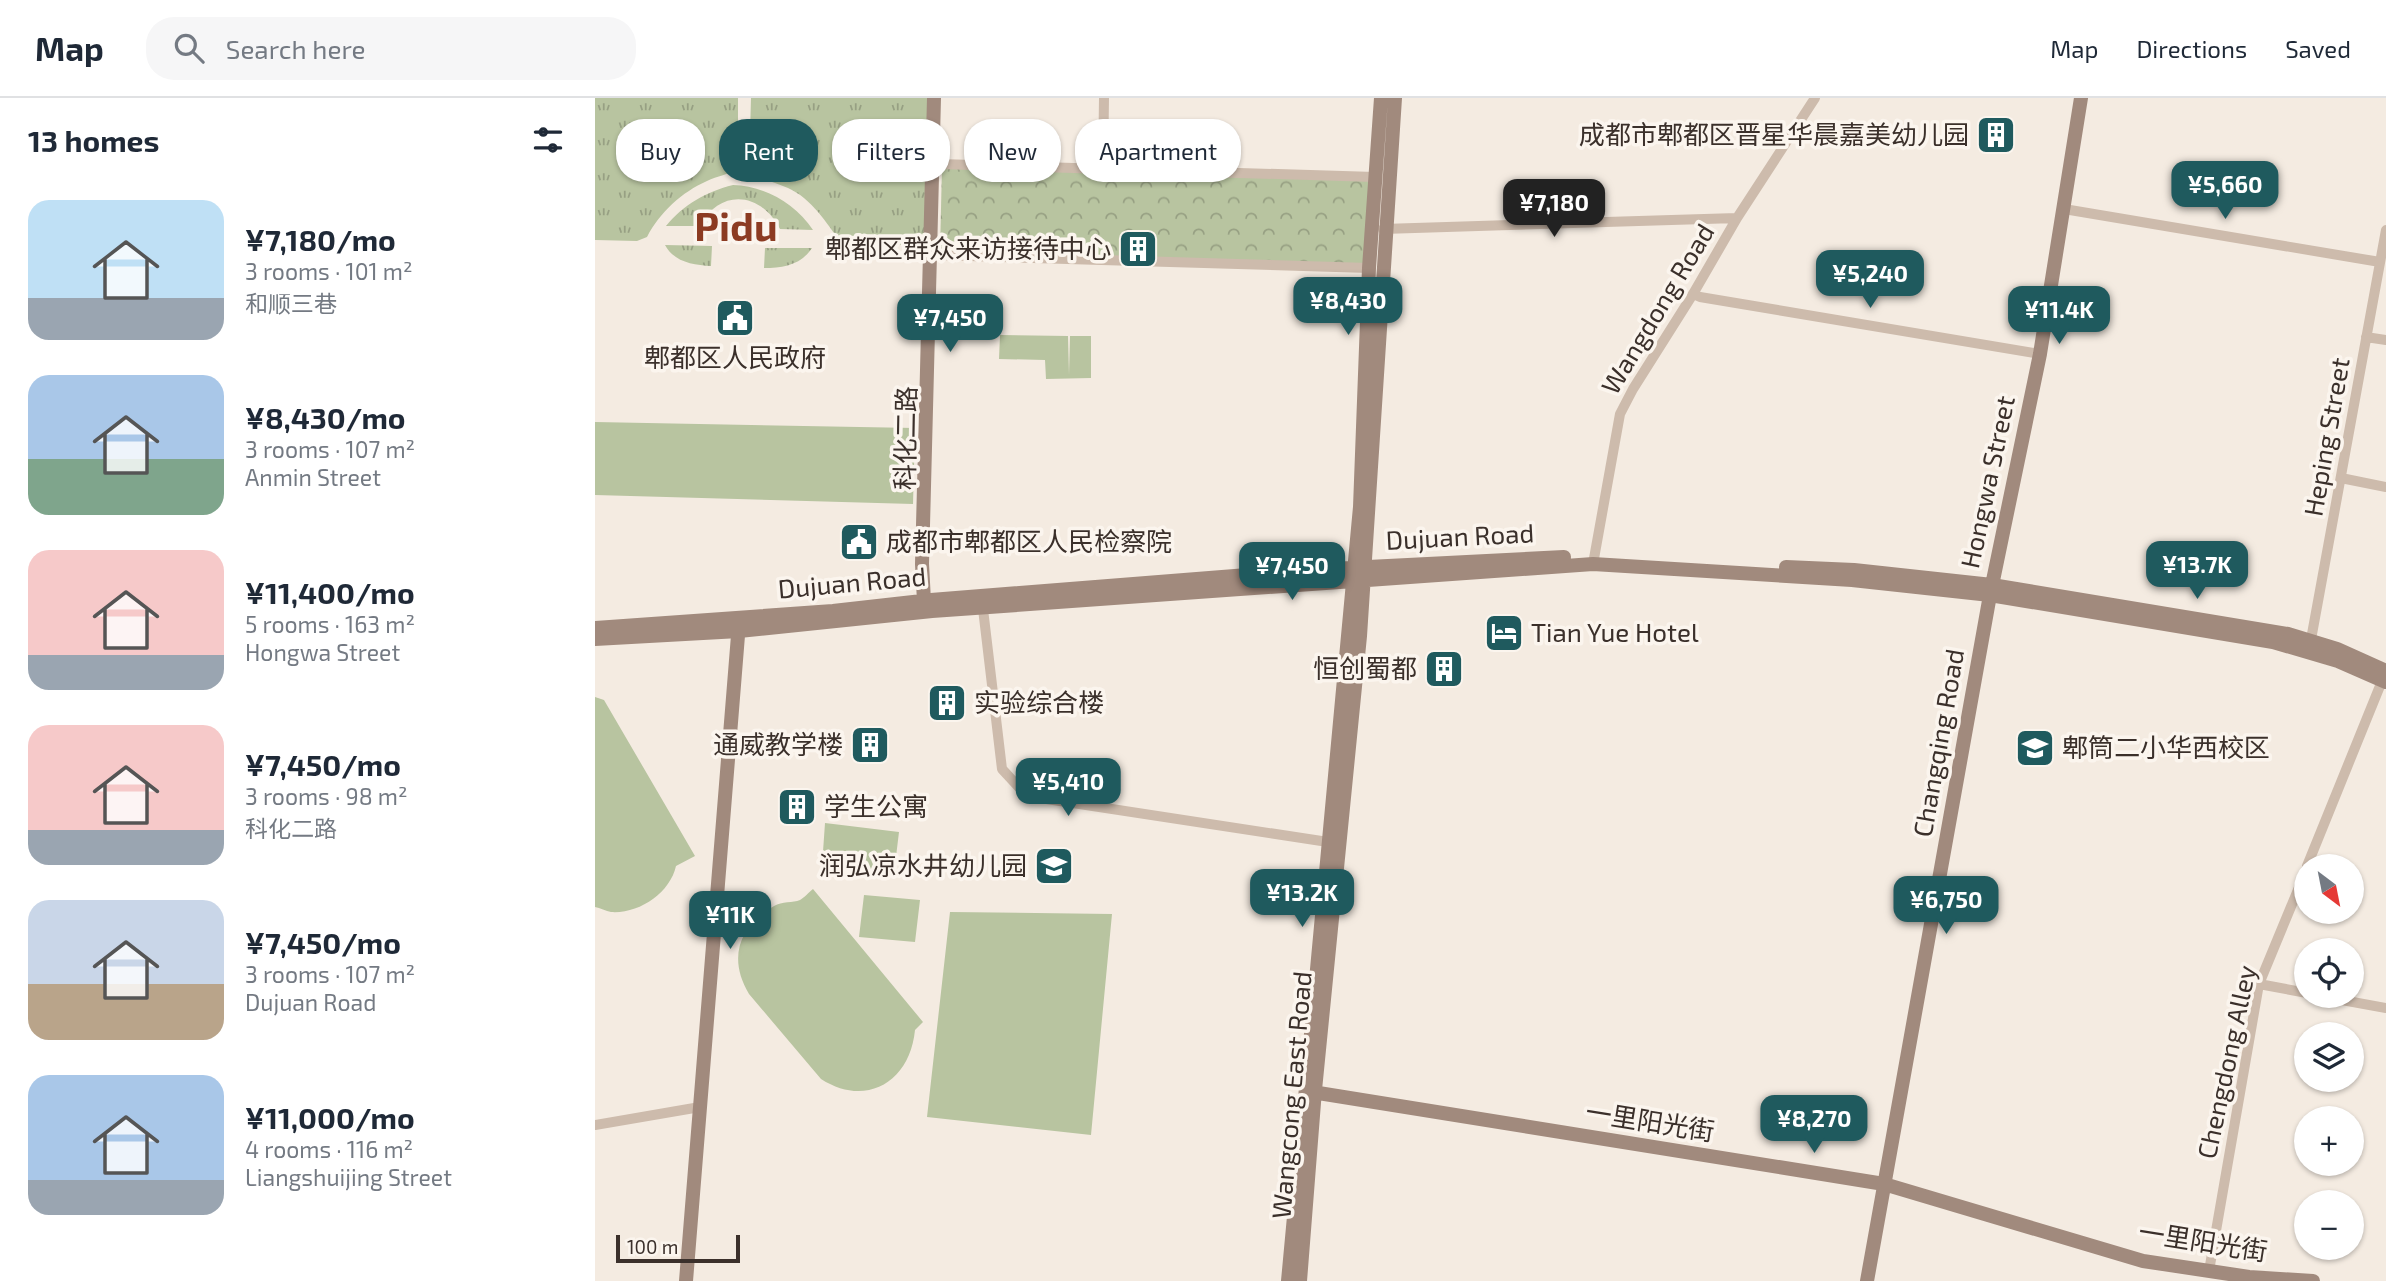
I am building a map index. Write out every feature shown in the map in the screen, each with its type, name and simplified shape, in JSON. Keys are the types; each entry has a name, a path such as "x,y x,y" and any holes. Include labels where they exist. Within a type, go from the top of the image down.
{"main road":[{"path":"929,604 922,564 934,98"},
{"name":"科化二路","path":"940,119 941,98"},
{"path":"1359,573 1369,268 1379,229 1375,177 1381,98"},
{"path":"1359,573 1379,229 1395,98"},
{"name":"Hongwa Street","path":"1991,590 2040,354 2081,98"},
{"name":"科化二路","path":"929,604 930,421 938,182"},
{"name":"Dujuan Road","path":"595,639 929,604 1359,573 1594,560 1991,590 2310,647 2385,678"},
{"name":"Dujuan Road","path":"929,604 983,609 1359,573"},
{"name":"Wangcong East Road","path":"1300,1281 1328,842 1359,573"},
{"name":"Wangcong East Road","path":"1288,1281 1310,1092 1359,573"},
{"name":"Changqing Road","path":"1867,1281 1991,590"},
{"path":"686,1281 739,624"},
{"name":"Dujuan Road","path":"595,628 739,624"},
{"name":"一里阳光街","path":"1310,1092 1884,1184 2143,1261 2249,1277 2313,1281"}],"street":[{"path":"1104,98 1104,119"},
{"name":"Wangdong Road","path":"1594,560 1621,414 1633,389 1737,218 1815,98"},
{"path":"950,164 1075,168"},
{"path":"1241,173 1375,177"},
{"path":"2064,209 2380,262"},
{"path":"1379,229 1737,218"},
{"name":"Heping Street","path":"2310,647 2386,230"},
{"path":"936,255 1369,268"},
{"path":"1693,294 2040,354"},
{"path":"2366,337 2386,340"},
{"path":"2341,478 2386,487"},
{"path":"983,609 1002,769 1027,796 1328,842"},
{"name":"Chengdong Alley","path":"2312,854 2385,678"},
{"name":"Chengdong Alley","path":"2209,1271 2259,984 2294,899"},
{"path":"2259,984 2294,991"},
{"path":"2364,1004 2386,1008"},
{"path":"595,1125 700,1107"}],"green space":[{"path":"595,98 738,98 738,119 719,119 719,176 680,197 658,219 647,237 637,241 595,240"},
{"path":"751,98 930,98 930,119 832,119 832,182 928,182 927,246 841,243 804,198 771,182 818,182 818,119 750,119"},
{"path":"950,166 964,167 964,182 1061,182 1061,170 1075,170 1075,182 1241,182 1241,175 1370,179 1365,264 940,251 942,182 950,182"},
{"path":"733,185 756,189 778,198 806,220 813,230 780,229 762,208 740,199 718,205 700,226 666,226 680,211 696,200"},
{"path":"665,245 712,246 711,266 679,259"},
{"path":"765,248 812,248 803,258 791,264 764,268"},
{"path":"1000,335 1068,336 1069,375 1070,336 1091,336 1091,378 1046,379 1045,360 999,359"},
{"path":"595,422 915,428 913,504 595,495"},
{"path":"595,697 604,700 695,856 676,866 667,885 652,900 622,912 595,907"},
{"path":"825,823 899,832 894,873 822,866"},
{"path":"813,889 923,1022 915,1030 905,1064 883,1085 869,1090 854,1091 821,1079 749,994 739,968 740,945 752,924 774,906 800,900"},
{"path":"864,895 920,900 915,942 859,937"},
{"path":"950,912 1112,914 1091,1135 927,1117"}],"place":[{"name":"成都市郫都区晋星华晨嘉美幼儿园","path":"1996,135"},
{"name":"郫都区群众来访接待中心","path":"1138,249"},
{"name":"郫都区人民政府","path":"735,318"},
{"name":"成都市郫都区人民检察院","path":"859,542"},
{"name":"Tian Yue Hotel","path":"1504,633"},
{"name":"恒创蜀都","path":"1444,669"},
{"name":"实验综合楼","path":"947,703"},
{"name":"通威教学楼","path":"870,745"},
{"name":"郫筒二小华西校区","path":"2035,748"},
{"name":"学生公寓","path":"797,807"},
{"name":"润弘凉水井幼儿园","path":"1054,866"}],"district":[{"name":"Pidu","path":"736,227"}]}
